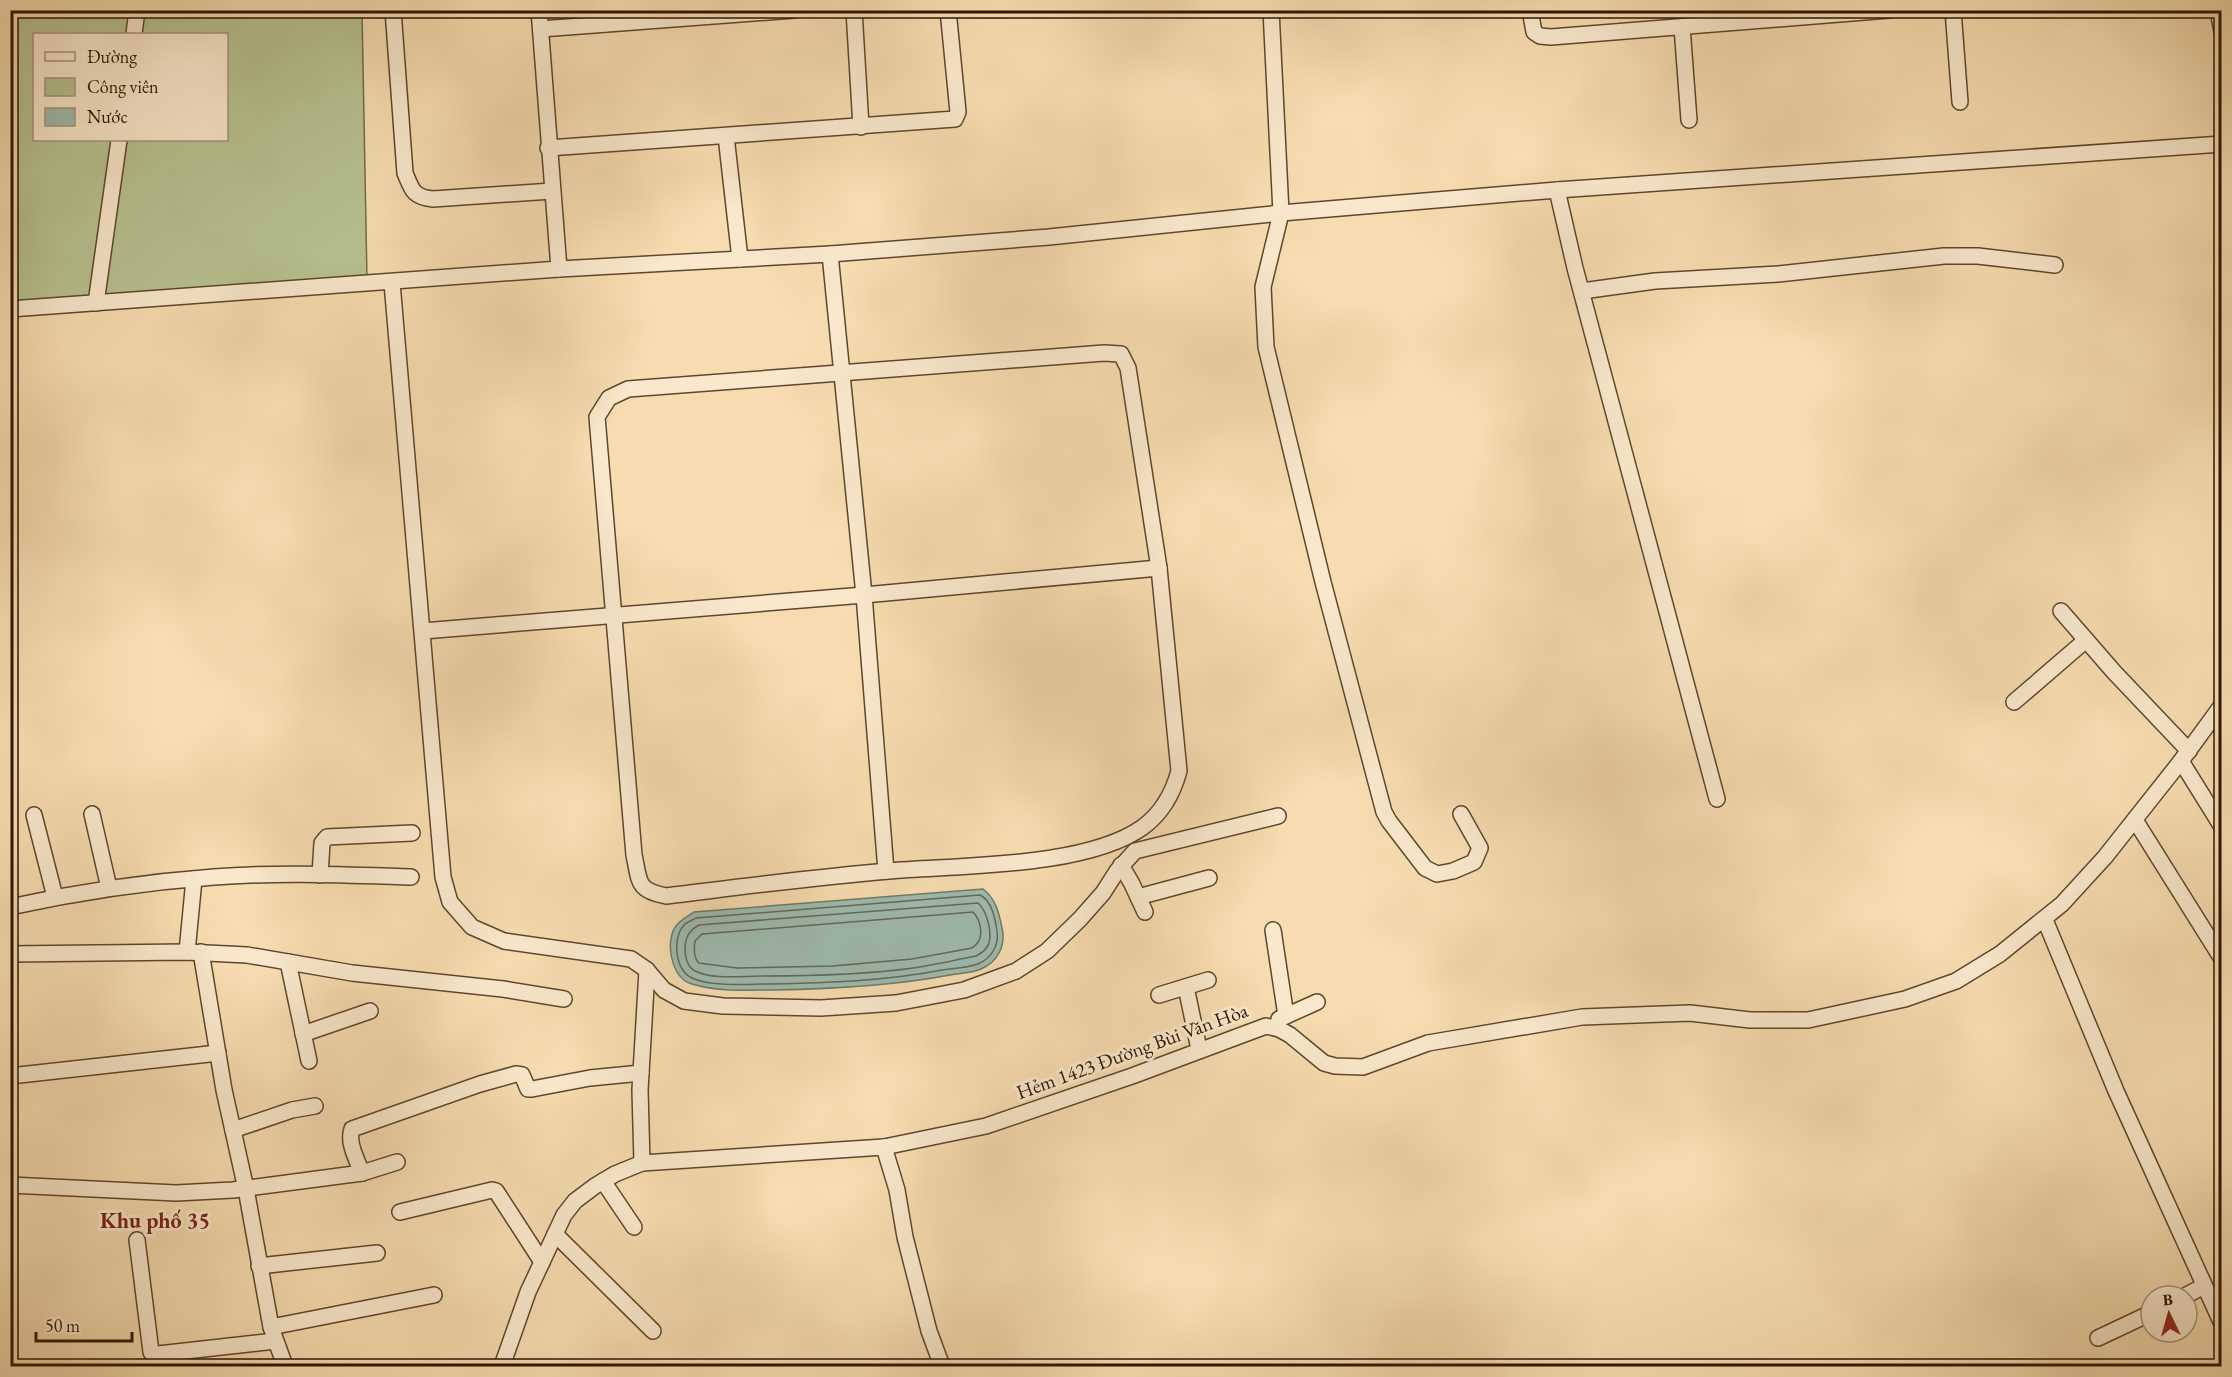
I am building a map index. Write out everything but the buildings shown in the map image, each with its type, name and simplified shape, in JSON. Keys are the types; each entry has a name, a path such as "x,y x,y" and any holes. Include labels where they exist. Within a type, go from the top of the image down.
{"street":[{"path":"134,33 137,10"},
{"path":"393,10 405,172 412,190 420,198 433,200 552,191"},
{"path":"539,10 559,270"},
{"path":"541,29 794,10"},
{"path":"854,10 861,127"},
{"path":"548,148 955,119 958,112 948,10"},
{"path":"1271,10 1281,213 1263,286 1266,347 1323,582 1384,812 1425,868 1437,874 1453,871 1474,862 1478,856 1480,848 1461,814"},
{"path":"1530,10 1534,32 1540,36 1682,27 1824,13 1889,10"},
{"path":"1953,10 1960,102"},
{"path":"2218,10 2222,32"},
{"path":"1682,27 1689,120"},
{"path":"726,136 740,259"},
{"path":"96,303 119,141"},
{"path":"10,309 559,270 830,254 1049,237 1281,213 1557,190 2222,144"},
{"path":"1557,190 1717,799"},
{"path":"830,254 864,595 886,871"},
{"path":"1582,291 1655,281 1778,274 1944,256 1978,256 2055,266"},
{"path":"392,283 443,877 450,902 472,927 504,941 631,959 647,970 664,990 684,1001 723,1006 821,1008 896,1003 964,990 1016,971 1047,951 1080,920 1103,893 1121,865 1135,851 1278,816"},
{"path":"1063,354 1121,354 1128,368 1159,567 1179,771 1173,790 1159,812 1142,827 1119,840 1047,859 886,871 666,896 648,892 640,883 634,855 597,417 609,398 628,389 843,372 1063,354"},
{"path":"423,631 864,595 1159,567"},
{"path":"2061,611 2185,756 2222,827"},
{"path":"2014,702 2086,640"},
{"name":"Hẻm 1423 Đường Bùi Văn Hòa","path":"502,1366 528,1292 564,1215 575,1201 603,1181 642,1163 884,1147 986,1126 1132,1076 1199,1049 1266,1026 1290,1035 1324,1063 1335,1066 1363,1067 1428,1043 1582,1017 1690,1013 1750,1020 1808,1020 1905,999 1956,981 2000,954 2062,904 2135,820 2222,705"},
{"path":"92,814 110,888"},
{"path":"34,815 55,897"},
{"path":"2135,820 2222,959"},
{"path":"320,875 321,843 327,837 411,833"},
{"path":"1121,865 1145,912"},
{"path":"10,907 110,888 216,877 320,875 411,877"},
{"path":"1138,897 1209,878"},
{"path":"194,879 194,952 218,1053 273,1334 285,1366"},
{"path":"2045,920 2116,1091 2221,1319"},
{"path":"1273,930 1286,1016"},
{"path":"10,954 194,952 248,955 352,973 503,989 564,999"},
{"path":"288,962 309,1061"},
{"path":"642,1163 641,1073 647,970"},
{"path":"1159,995 1208,980"},
{"path":"1186,987 1199,1049"},
{"path":"1266,1026 1317,1002"},
{"path":"303,1034 370,1011"},
{"path":"10,1076 218,1053"},
{"path":"362,1173 351,1141 352,1129 480,1084 516,1074 522,1075 526,1086 532,1089 590,1078 641,1073"},
{"path":"232,1130 292,1110 315,1106"},
{"path":"884,1147 897,1190 905,1237 929,1331 942,1366"},
{"path":"10,1185 176,1193 246,1189 362,1173 397,1162"},
{"path":"603,1181 634,1227"},
{"path":"400,1212 492,1190 496,1191 542,1262"},
{"path":"555,1234 653,1331"},
{"path":"136,1240 151,1352 158,1354 273,1334 434,1295"},
{"path":"259,1266 377,1253"},
{"path":"2199,1289 2204,1286"},
{"path":"2098,1338 2139,1318"}],"green space":[{"path":"11,11 362,11 367,280 11,305"}],"water":[{"path":"983,889 991,897 1000,917 1003,941 1002,947 992,962 974,971 906,982 862,986 796,990 733,990 702,987 686,981 676,971 671,956 673,930 694,912"}],"district":[{"name":"Khu phố 35","path":"155,1220"}]}
